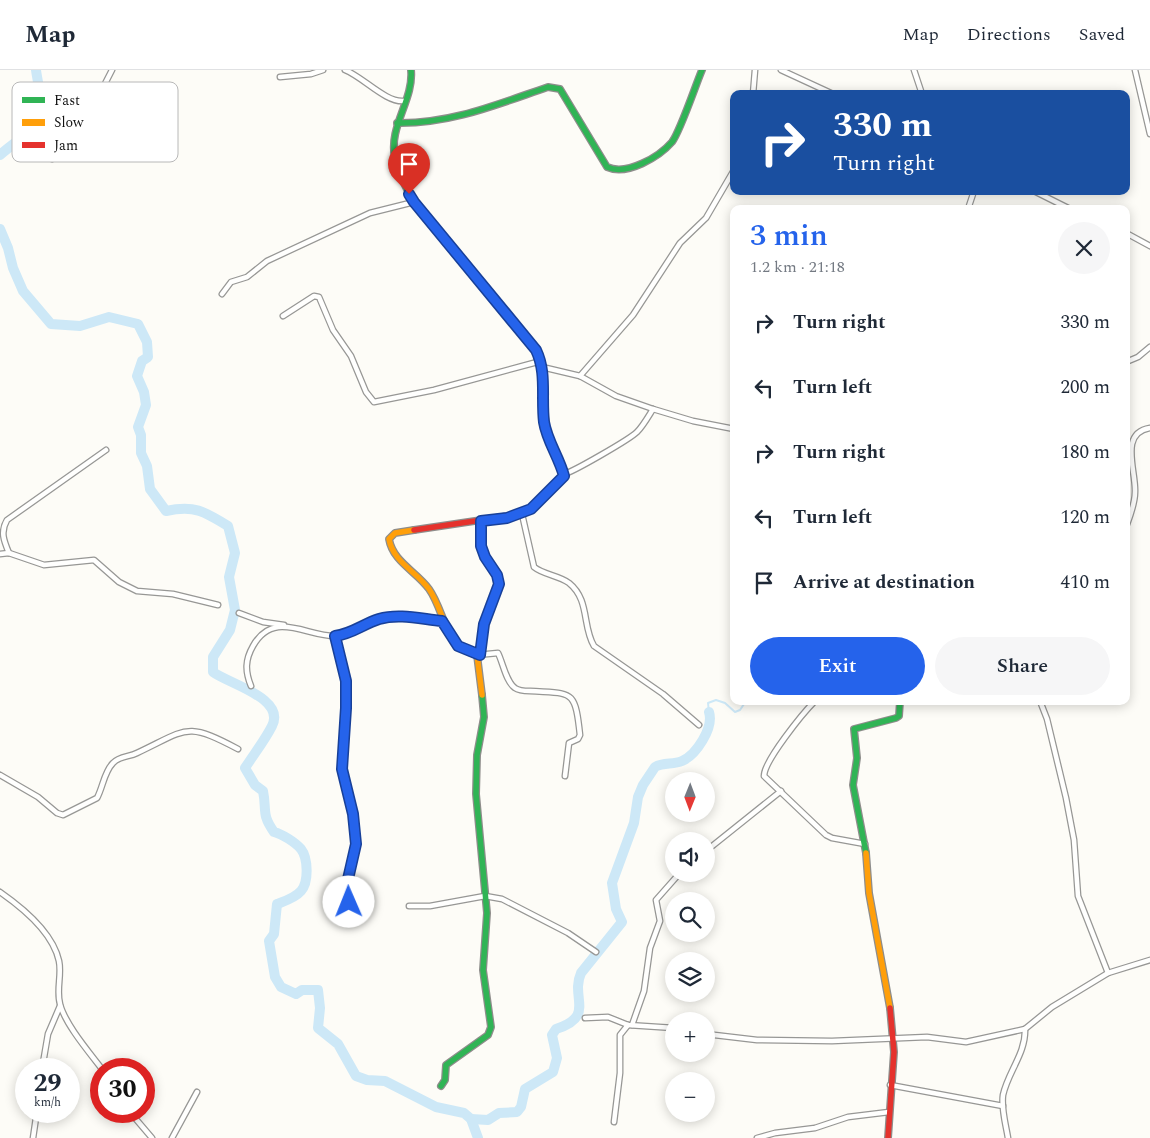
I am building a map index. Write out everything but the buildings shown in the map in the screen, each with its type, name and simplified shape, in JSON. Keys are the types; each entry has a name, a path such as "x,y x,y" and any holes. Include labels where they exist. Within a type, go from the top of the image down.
{"street":[{"path":"106,82 112,70"},
{"path":"280,77 311,74 323,70"},
{"path":"345,70 394,102 404,101"},
{"path":"411,70 412,81 397,123 394,145 395,159 414,202 527,338 541,364 544,421 547,436 564,474 564,478 542,500 522,514 395,533 389,540 390,547 397,557 430,590 442,621 458,646 478,655 498,654 511,684 519,690 560,692 567,693 571,697 576,707 580,734 578,739 569,743 565,776"},
{"path":"397,123 416,124 450,119 548,87 554,87 565,95 607,167 614,170 626,168 651,158 673,141 702,70"},
{"path":"753,90 755,70"},
{"path":"781,70 824,90"},
{"path":"914,70 920,90"},
{"path":"1135,70 1150,134"},
{"path":"917,90 918,85"},
{"path":"580,376 633,315 680,243 706,218 730,177"},
{"path":"1042,195 1062,205"},
{"path":"222,294 231,282 247,277 267,261 370,212 414,202"},
{"path":"1130,235 1150,246"},
{"path":"283,316 314,296 319,297 333,330 350,356 366,392 374,402 434,390 541,364 580,376 610,393 653,409 693,421 730,428"},
{"path":"1130,361 1138,358 1150,347"},
{"path":"564,474 576,470 630,437 643,425 653,409"},
{"path":"1130,513 1136,492 1131,442 1135,434 1150,428"},
{"path":"9,553 2,535 3,527 7,520 106,450"},
{"path":"522,514 534,567 570,584 579,595 583,601 590,639 594,646 663,694 698,725"},
{"path":"441,1086 445,1080 446,1065 488,1035 491,1027 483,970 487,913 478,833 476,794 477,755 484,717 478,655 484,624 499,584 497,575 485,557 481,546 481,521"},
{"path":"0,554 9,553 44,565 94,560 119,582 137,590 173,594 218,605"},
{"path":"239,613 263,622 335,636 346,635 378,619 389,617 442,621"},
{"path":"250,686 246,666 257,639 265,631 293,627"},
{"path":"335,636 346,681 342,769 355,830 356,844 348,879 348,892 353,916"},
{"path":"812,705 767,764 764,776 826,835 832,838 865,844"},
{"path":"888,1138 888,1112 894,1039 880,945 868,893 865,844 853,785 857,758 854,729 896,718 899,716 900,705"},
{"path":"1042,705 1047,719 1066,798 1074,840 1078,896 1108,974"},
{"path":"0,775 38,797 63,816 97,798 109,767 119,758 132,755 174,735 192,730 200,730 238,749"},
{"path":"715,844 781,791"},
{"path":"614,1122 620,1073 620,1035 630,1025 644,990 650,948 660,921 656,900 672,882"},
{"path":"0,892 18,906 52,942 60,963 60,1006 48,1034 44,1058"},
{"path":"410,906 430,906 486,896 502,899 568,933 596,952"},
{"path":"715,1035 757,1040 937,1037 966,1042 1025,1029 1052,1007 1108,974 1150,960"},
{"path":"60,1006 70,1024 94,1058"},
{"path":"585,1018 608,1018 630,1025 665,1027"},
{"path":"893,1028 904,1038"},
{"path":"1008,1138 1003,1106 1004,1093 1011,1071 1025,1045 1025,1029"},
{"path":"890,1085 1003,1106"},
{"path":"172,1138 196,1092"},
{"path":"757,1138 775,1133 814,1128 848,1118 888,1112"},
{"path":"33,1138 35,1123"},
{"path":"139,1123 152,1138"}],"waterway":[{"path":"36,70 38,82"},
{"path":"0,155 12,145"},
{"path":"0,229 23,291 51,324 80,326 109,317 138,324 147,342 148,357 142,361 137,376 144,392 146,405 138,427 141,435 141,453 147,466 150,489 166,511 192,509 212,516 228,526 235,553 229,577 235,610 230,630 213,657 213,672 254,693 271,707 274,716 272,726 245,768 255,785 263,791 266,816 270,826 274,832 288,839 301,849 306,864 304,887 293,897 277,904 274,934 269,941 275,977 281,987 296,994 302,990 318,990 320,1008 318,1028 338,1044 356,1076 367,1080 385,1081 436,1107 464,1113 471,1119 478,1138"},
{"path":"709,712 708,703 716,700 725,703 735,712 740,710 743,705"},
{"path":"471,1119 488,1120 499,1113 517,1112 521,1107 525,1089 553,1072 557,1058 552,1035 556,1029 568,1024 579,1012 578,982 581,973 622,922 616,909 612,883 634,823 638,797 643,785 655,767 682,761 693,753 703,740 709,726 709,712"}],"traffic: fast":[{"path":"411,70 409,92 395,135 394,147 398,170 409,192 431,223 536,350 541,368 543,389"},
{"path":"397,123 455,117 548,87 560,89 607,167 624,169 642,164 651,159 672,142 702,70"},
{"path":"441,1086 445,1080 446,1065 488,1035 491,1027 483,970 487,913 476,794 477,755 484,717 482,695"},
{"path":"866,853 853,785 857,758 854,729 896,718 899,716 900,705"}],"traffic: slow":[{"path":"414,530 395,533 389,539 391,547 400,560 429,589 452,638 464,650 477,655 482,695"},
{"path":"866,853 869,893 890,1008"}],"traffic: jam":[{"path":"414,530 522,514 542,500 565,476 546,429 543,389"},
{"path":"888,1138 894,1052 890,1008"}],"route":[{"path":"349,902 348,879 356,844 351,803 342,769 346,681 335,636 346,635 366,624 389,617 442,621 458,646 476,655 480,655 487,612 499,584 497,575 485,557 481,546 481,521 522,514 542,500 564,478 560,463 547,436 544,421 542,367 536,350 460,260 409,194"}]}
